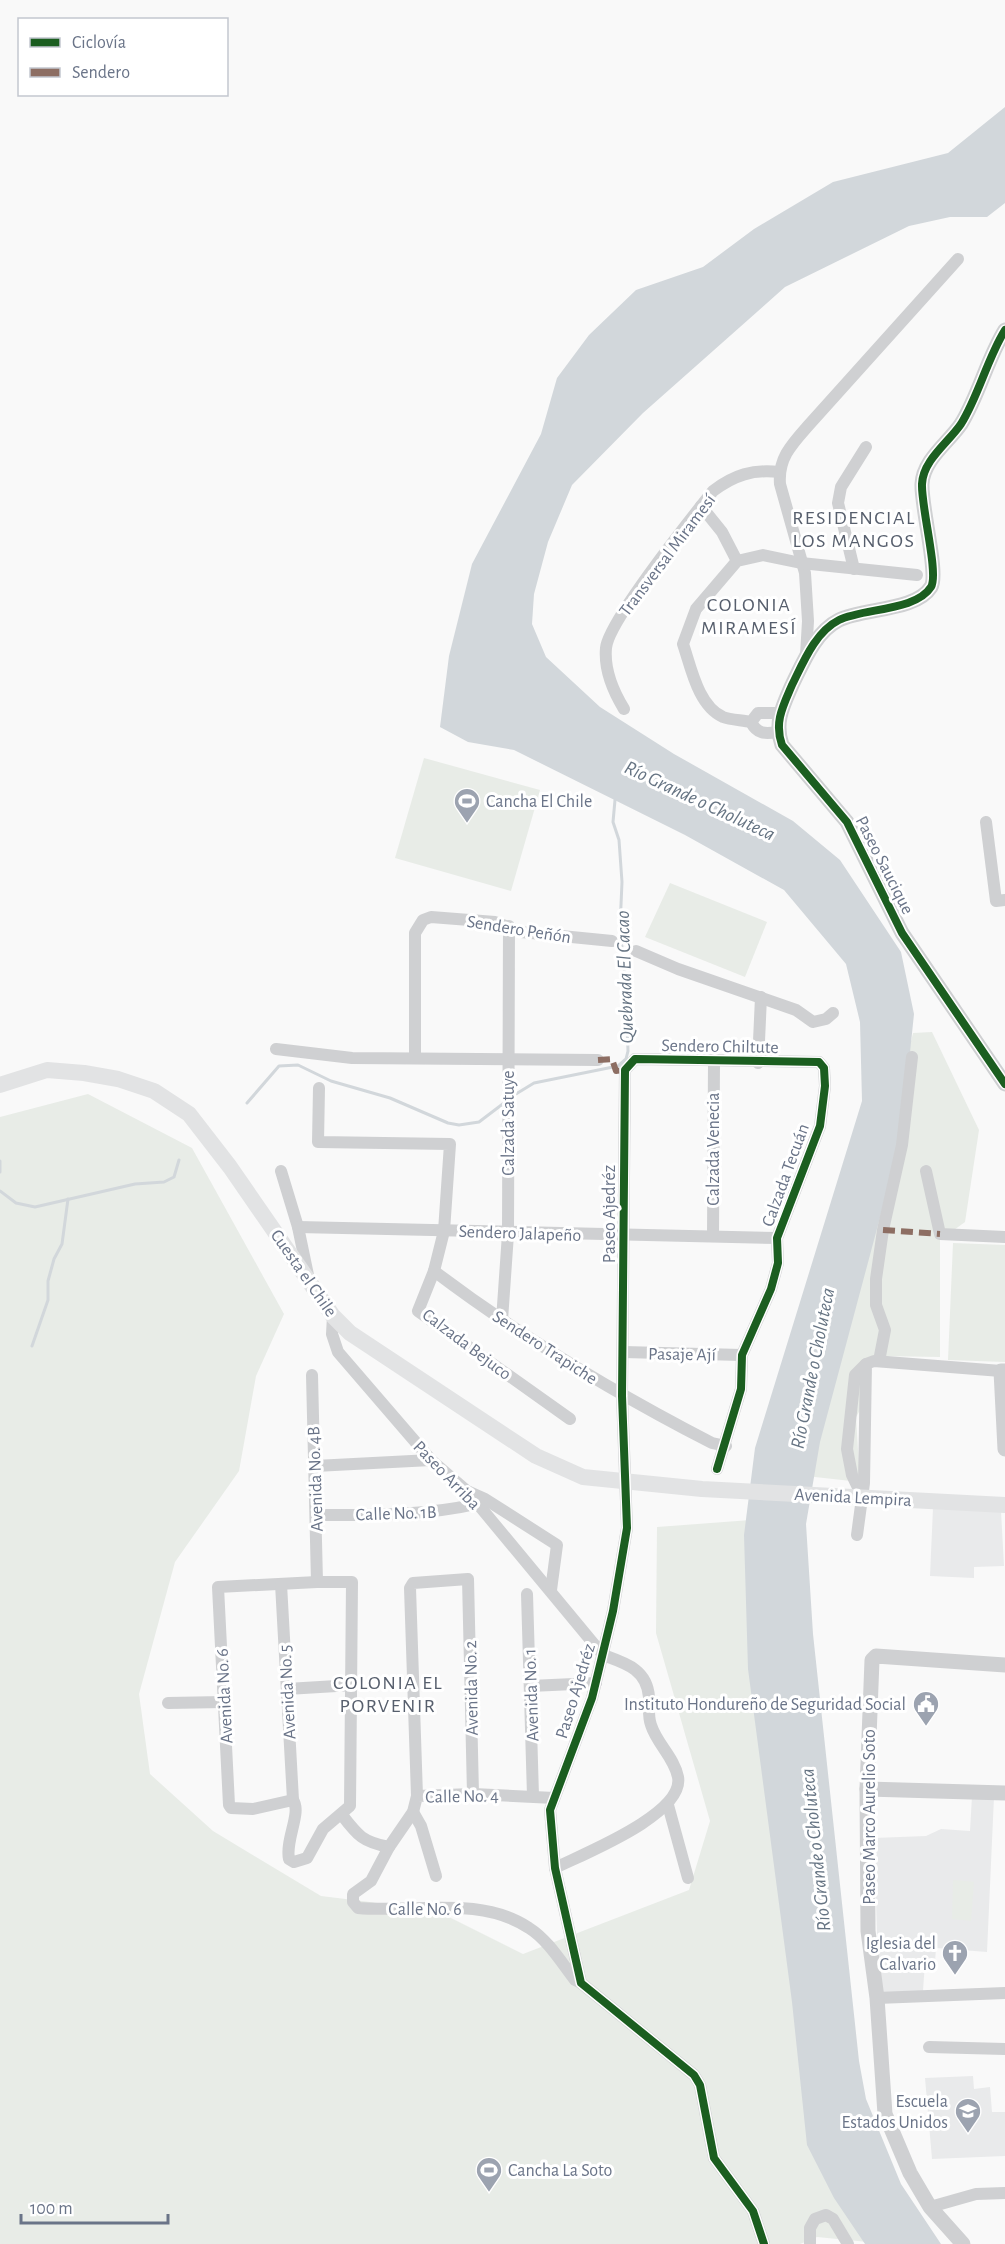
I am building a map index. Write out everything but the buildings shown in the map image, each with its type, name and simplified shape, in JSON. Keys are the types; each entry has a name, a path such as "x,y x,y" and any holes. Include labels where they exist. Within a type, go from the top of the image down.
{"main road":[{"name":"Cuesta el Chile","path":"0,1084 47,1070 118,1079 154,1091 189,1114 230,1167 333,1316 350,1333 536,1456 584,1477 702,1489"},
{"name":"Avenida Lempira","path":"702,1489 1005,1505"}],"street":[{"path":"806,656 808,610 801,563 779,472 788,449 958,259"},
{"path":"751,722 754,729 763,734 777,732 779,713 806,656 823,633 838,621 918,600 931,587 935,576 923,512 923,477 930,462 960,425 1005,330"},
{"path":"854,569 838,503 841,487 866,447"},
{"name":"Transversal Miramesí","path":"624,709 611,689 606,649 608,638 622,612 701,506 728,480 755,471 779,472"},
{"path":"701,506 722,532 737,561"},
{"path":"751,722 723,717 711,708 702,695 683,644 696,609 737,561 763,555 801,563 917,575"},
{"path":"751,722 758,713 779,713"},
{"name":"Paseo Saucique","path":"777,732 782,745 847,822 902,933 1005,1084"},
{"path":"986,822 996,901 1005,900"},
{"name":"Sendero Peñón","path":"415,1058 415,933 423,920 431,917 495,922 521,932 612,941"},
{"name":"Calzada Satuye","path":"502,1320 508,1234 509,926"},
{"path":"636,951 678,969 796,1010 813,1022 826,1019 833,1013"},
{"path":"758,1063 761,997"},
{"path":"276,1048 352,1058 598,1059"},
{"path":"857,1534 870,1497 872,1363 885,1330 876,1305 876,1279 883,1230 902,1145 912,1057"},
{"name":"Sendero Chiltute","path":"625,1070 636,1059 758,1063 819,1062"},
{"name":"Calzada Venecia","path":"712,1235 714,1062"},
{"name":"Calzada Tecuán","path":"717,1470 726,1446 741,1389 742,1355 771,1289 778,1263 777,1238 820,1126 825,1086 824,1068 819,1062"},
{"name":"Paseo Ajedréz","path":"581,1983 555,1869 550,1810 596,1683 613,1611 627,1528 622,1396 625,1070"},
{"name":"Calzada Bejuco","path":"319,1088 318,1142 450,1144 444,1231 434,1271 418,1311 570,1419"},
{"path":"281,1171 298,1227 309,1282"},
{"path":"926,1171 940,1234 1005,1237"},
{"name":"Sendero Jalapeño","path":"298,1227 508,1234 712,1235 777,1238"},
{"name":"Sendero Trapiche","path":"434,1271 502,1320 622,1396 712,1443 726,1446"},
{"name":"Paseo Arriba","path":"333,1316 332,1334 339,1352 431,1460 467,1491 603,1655"},
{"name":"Pasaje Ají","path":"623,1352 742,1355"},
{"path":"872,1363 1003,1371 1005,1449"},
{"name":"Avenida No. 4B","path":"312,1375 317,1582"},
{"path":"315,1466 431,1460"},
{"path":"467,1491 485,1499 556,1545 558,1550 551,1590"},
{"name":"Calle No. 1B","path":"316,1515 395,1515 430,1509 446,1511 476,1504"},
{"name":"Avenida No. 2","path":"417,1796 410,1588 413,1582 468,1579 473,1794"},
{"path":"281,1584 352,1582 353,1685 346,1810 362,1838 368,1843 389,1846"},
{"name":"Avenida No. 6","path":"281,1584 218,1587 229,1805 231,1808 253,1809 293,1800"},
{"name":"Avenida No. 5","path":"281,1584 293,1800"},
{"name":"Avenida No. 1","path":"527,1594 533,1796"},
{"path":"555,1869 651,1818 668,1805 678,1790 679,1779 674,1765 650,1723 648,1691 644,1676 630,1665 603,1655"},
{"name":"Paseo Marco Aurelio Soto","path":"963,2244 930,2207 910,2173 885,2114 877,1998 868,1931 867,1789 872,1660 876,1656 1005,1665"},
{"path":"530,1686 596,1683"},
{"path":"287,1689 353,1685"},
{"path":"168,1703 224,1702"},
{"path":"867,1789 1005,1793"},
{"name":"Calle No. 4","path":"353,1902 353,1894 370,1881 389,1846 413,1812 417,1796 473,1794 554,1798"},
{"path":"293,1800 297,1811 288,1843 289,1859 294,1862 307,1858 323,1829 333,1818 346,1810"},
{"path":"668,1805 688,1878"},
{"path":"413,1812 421,1826 436,1876"},
{"name":"Calle No. 6","path":"353,1902 358,1908 402,1911 441,1906 468,1908 511,1919 530,1928 544,1941 574,1980 581,1983"},
{"path":"581,1983 694,2075 700,2085 717,2166 749,2205 765,2244"},
{"path":"877,1998 1005,1993"},
{"path":"929,2047 1005,2049"},
{"path":"930,2207 976,2194 1005,2193"},
{"path":"810,2244 810,2228 815,2219 826,2215 833,2219 848,2244"}],"shaded area":[{"name":"Cancha El Chile","path":"424,758 540,790 511,891 395,858"},
{"path":"670,883 767,922 745,977 645,937"},
{"path":"932,1032 979,1130 965,1222 940,1240 940,1357 880,1356 869,1371 866,1400 856,1417 860,1482 797,1475 873,1208 913,1033"},
{"path":"88,1094 192,1148 284,1314 256,1376 239,1471 175,1562 139,1694 150,1774 213,1831 321,1896 435,1910 523,1954 689,1890 710,1821 656,1633 657,1527 765,1519 888,2244 817,2237 800,2244 0,2244 0,1117"},
{"path":"953,1243 1005,1245 1005,1362 948,1360"},
{"path":"933,1508 1001,1511 1004,1566 974,1567 974,1578 930,1576"},
{"path":"972,1796 994,1797 987,1952 936,1948 935,1962 925,1962 923,1991 879,1994 874,1838 926,1836 941,1829 970,1831"},
{"path":"953,1880 974,1882 971,1921 952,1919"},
{"name":"Escuela Estados Unidos","path":"973,2076 974,2089 990,2087 992,2112 1005,2112 1005,2156 932,2159 925,2078"}],"water":[{"name":"Río Grande o Choluteca","path":"1005,107 1005,203 987,217 950,217 909,226 785,287 643,413 572,485 548,542 534,594 532,624 546,657 600,707 674,754 793,821 840,860 901,952 914,1014 901,1139 820,1442 806,1524 813,1634 859,2061 866,2099 901,2184 941,2244 865,2244 834,2198 807,2145 792,2002 748,1669 744,1535 755,1448 862,1101 860,1022 846,964 784,890 685,835 514,750 468,742 440,727 449,656 472,564 541,434 557,378 589,335 636,290 703,267 754,229 833,182 948,153"}],"waterway":[{"name":"Quebrada El Cacao","path":"511,1097 534,1083 618,1066 626,1059 628,1051 626,987 620,928 622,882 619,840 613,822 615,800"},
{"name":"Quebrada El Cacao","path":"247,1103 279,1066 298,1065 331,1081 390,1098 448,1123 459,1125 479,1122 504,1103"},
{"name":"Quebrada El Cacao","path":"0,1191 16,1203 35,1207 135,1184 164,1182 174,1177 179,1160"},
{"name":"Quebrada El Cacao","path":"0,1161 0,1172"},
{"path":"32,1346 48,1300 48,1281 54,1259 62,1244 68,1199"}],"marked path":[{"path":"598,1060 612,1059 616,1071 625,1070"},
{"path":"883,1230 940,1234"}],"cycle path":[{"path":"1005,330 961,424 931,459 923,475 922,494 933,569 931,587 914,601 850,616 839,620 823,632 805,658 779,721 782,745 847,822 902,933 1005,1084"},
{"path":"717,1469 741,1389 742,1355 771,1289 778,1263 777,1238 820,1126 825,1086 824,1068 819,1062 635,1059 625,1070 622,1396 627,1528 613,1611 592,1698 550,1810 555,1868 581,1983 694,2075 700,2085 714,2158 753,2211 764,2244"}],"place":[{"name":"Cancha El Chile","path":"467,824"},
{"name":"Instituto Hondureño de Seguridad Social","path":"926,1727"},
{"name":"Iglesia del Calvario","path":"955,1976"},
{"name":"Escuela Estados Unidos","path":"968,2134"},
{"name":"Cancha La Soto","path":"489,2193"}],"district":[{"name":"RESIDENCIAL LOS MANGOS","path":"854,528"},
{"name":"COLONIA MIRAMESÍ","path":"749,616"},
{"name":"COLONIA EL PORVENIR","path":"388,1694"}]}
